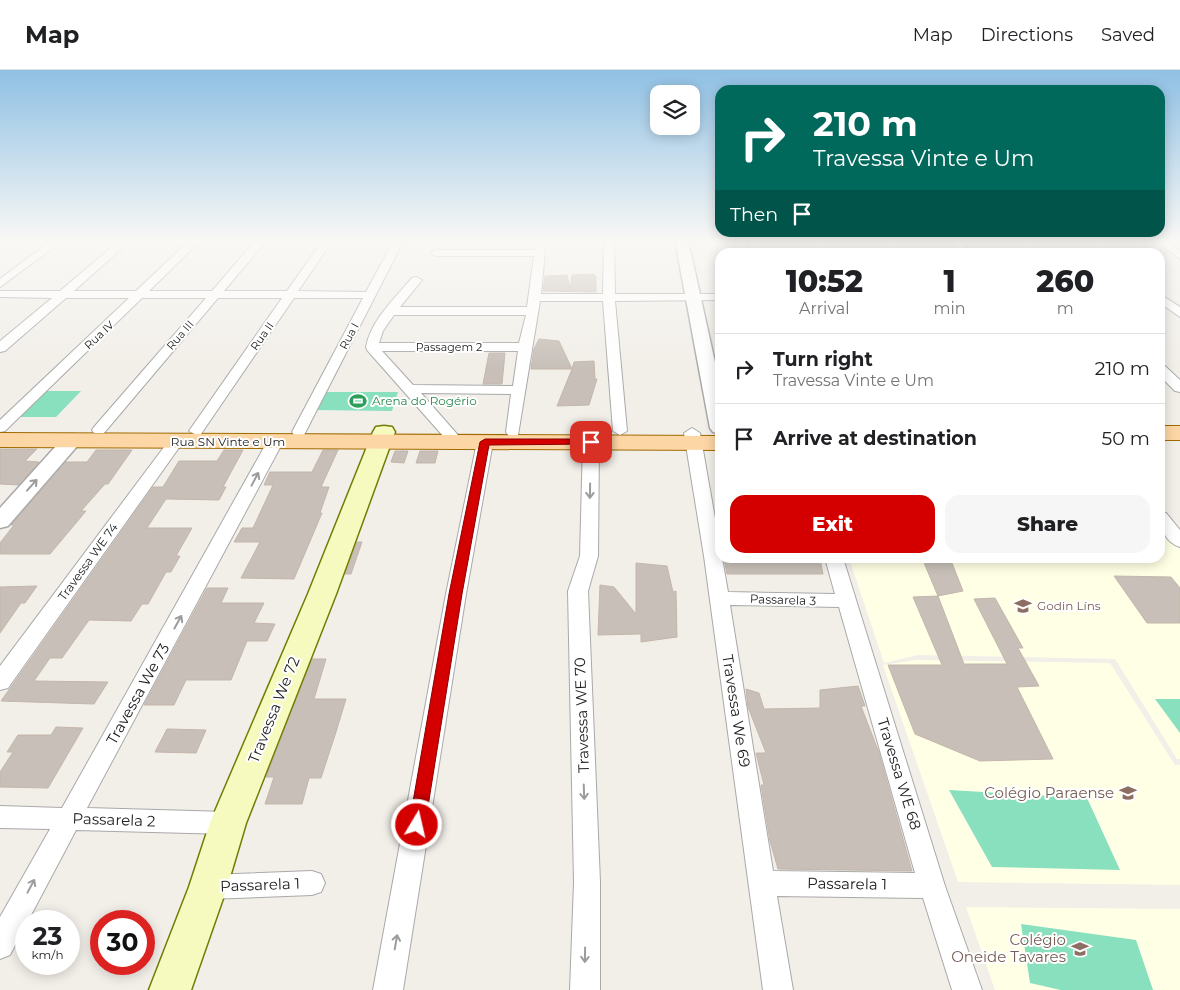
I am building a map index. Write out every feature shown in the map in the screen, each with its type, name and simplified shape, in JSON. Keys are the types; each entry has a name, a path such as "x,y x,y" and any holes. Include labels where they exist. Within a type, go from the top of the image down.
{"main road":[{"name":"Rua SN Vinte e Um","path":"0,429 99,430 275,442 382,437 452,437"},
{"path":"452,437 513,432 620,431 651,437"},
{"name":"Rua SN Vinte e Um","path":"0,440 185,437 299,432 382,437"},
{"path":"693,438 715,433"},
{"path":"1165,433 1180,433"},
{"name":"Travessa We 72","path":"170,990 208,887 228,823 322,594 382,437"},
{"path":"452,437 485,442 591,442 651,437 693,438 715,442"},
{"path":"1165,446 1180,446"}],"street":[{"path":"0,348 77,283"},
{"name":"Rua IV","path":"0,429 153,283"},
{"name":"Rua III","path":"99,430 225,283"},
{"name":"Rua II","path":"185,437 298,283"},
{"name":"Rua I","path":"299,432 377,283"},
{"path":"414,283 374,335 372,347 452,437"},
{"path":"513,432 536,283"},
{"path":"609,283 620,431"},
{"path":"690,283 715,404"},
{"path":"0,294 371,295"},
{"path":"535,298 715,297"},
{"path":"1165,298 1180,299"},
{"path":"1165,301 1180,313"},
{"path":"393,311 533,311"},
{"name":"Passagem 2","path":"372,347 525,347"},
{"path":"1165,374 1180,388"},
{"path":"409,389 519,390"},
{"name":"Travessa WE 74","path":"0,682 185,437"},
{"name":"Travessa We 69","path":"693,438 763,882 778,990"},
{"path":"0,521 72,440"},
{"name":"Travessa We 73","path":"0,945 68,819 200,584 275,442"},
{"path":"388,990 456,594 485,442"},
{"name":"Travessa WE 70","path":"584,990 587,882 578,591 589,556 591,442"},
{"path":"1165,524 1180,541"},
{"name":"Travessa WE 68","path":"836,563 932,886 967,990"},
{"name":"Passarela 3","path":"719,598 847,601"},
{"name":"Passarela 2","path":"0,817 228,823"},
{"name":"Passarela 1","path":"763,882 932,886"},
{"name":"Passarela 1","path":"208,887 312,883"}],"shaded area":[{"name":"Godin Líns","path":"1165,531 1180,550 1180,759 1177,759 1115,659 918,655 884,663 851,563 1165,563"},
{"path":"916,660 1110,663 1175,765 1180,765 1180,885 958,882 883,665"},
{"name":"Colégio Oneide Tavares","path":"966,907 1180,909 1180,990 995,990"}],"green space":[{"path":"47,391 81,391 56,417 20,417"},
{"name":"Arena do Rogério","path":"325,392 398,392 392,411 316,410"},
{"path":"1155,699 1180,699 1180,733"},
{"path":"949,790 1087,798 1120,870 992,867"},
{"path":"1021,924 1136,940 1153,990 1061,990 1030,983"}],"building":[{"path":"544,283 569,283 570,288 571,283 596,283 596,292 543,291"},
{"path":"539,339 559,341 572,369 531,369 534,349"},
{"path":"489,353 505,353 502,384 483,384"},
{"path":"594,361 595,379 597,379 589,405 557,406 574,362"},
{"path":"0,449 37,449 25,461 39,462 19,485 0,484"},
{"path":"96,450 132,450 108,484 105,484 81,511 86,511 50,554 0,554 0,543 14,525 11,525 66,462 87,462"},
{"path":"224,450 243,450 223,487 226,487 219,500 166,499 147,528 192,528 176,556 180,556 171,572 166,572 148,604 142,604 131,621 89,620 62,658 50,658 34,681 108,682 94,704 1,701 153,487 163,487 179,461 217,461"},
{"path":"323,450 338,450 321,487 329,487 320,513 322,513 294,579 241,578 260,542 234,542 242,528 253,528 273,485 264,485 270,472 312,472"},
{"path":"395,451 408,451 404,463 391,462"},
{"path":"420,451 438,451 435,463 416,463"},
{"path":"357,542 362,542 351,574 345,574"},
{"path":"636,563 667,566 673,592 676,591 677,637 641,642 641,634 598,635 600,585 614,587 636,614"},
{"path":"725,563 821,563 823,574 727,574"},
{"path":"924,563 952,563 963,591 938,596"},
{"path":"1114,576 1171,577 1180,588 1180,623 1147,623"},
{"path":"37,586 25,603 21,603 0,633 0,587"},
{"path":"207,588 228,588 221,603 264,603 254,623 275,624 267,641 247,641 231,680 186,680 174,705 144,705"},
{"path":"938,596 964,664 1007,664 974,599 995,598 1023,648 1018,648 1039,686 1017,687 1053,759 980,761 915,734 888,665 942,665 913,597"},
{"path":"312,659 326,659 314,699 346,699 336,732 321,778 309,778 302,804 265,804 274,777 266,777"},
{"path":"858,686 865,706 861,706 879,753 912,871 778,869 770,841 761,785 764,785 756,753 766,753 748,707 746,689 759,693 764,709 820,708 820,690"},
{"path":"56,727 83,728 48,788 0,787 0,772 13,752 7,752 18,735 51,735"},
{"path":"167,729 206,730 196,753 155,752"}],"place":[{"name":"Arena do Rogério","path":"358,401"},
{"name":"Godin Líns","path":"1023,606"},
{"name":"Colégio Paraense","path":"1128,793"},
{"name":"Colégio Oneide Tavares","path":"1080,949"}],"route":[{"path":"417,825 456,594 485,442 591,442"}]}
